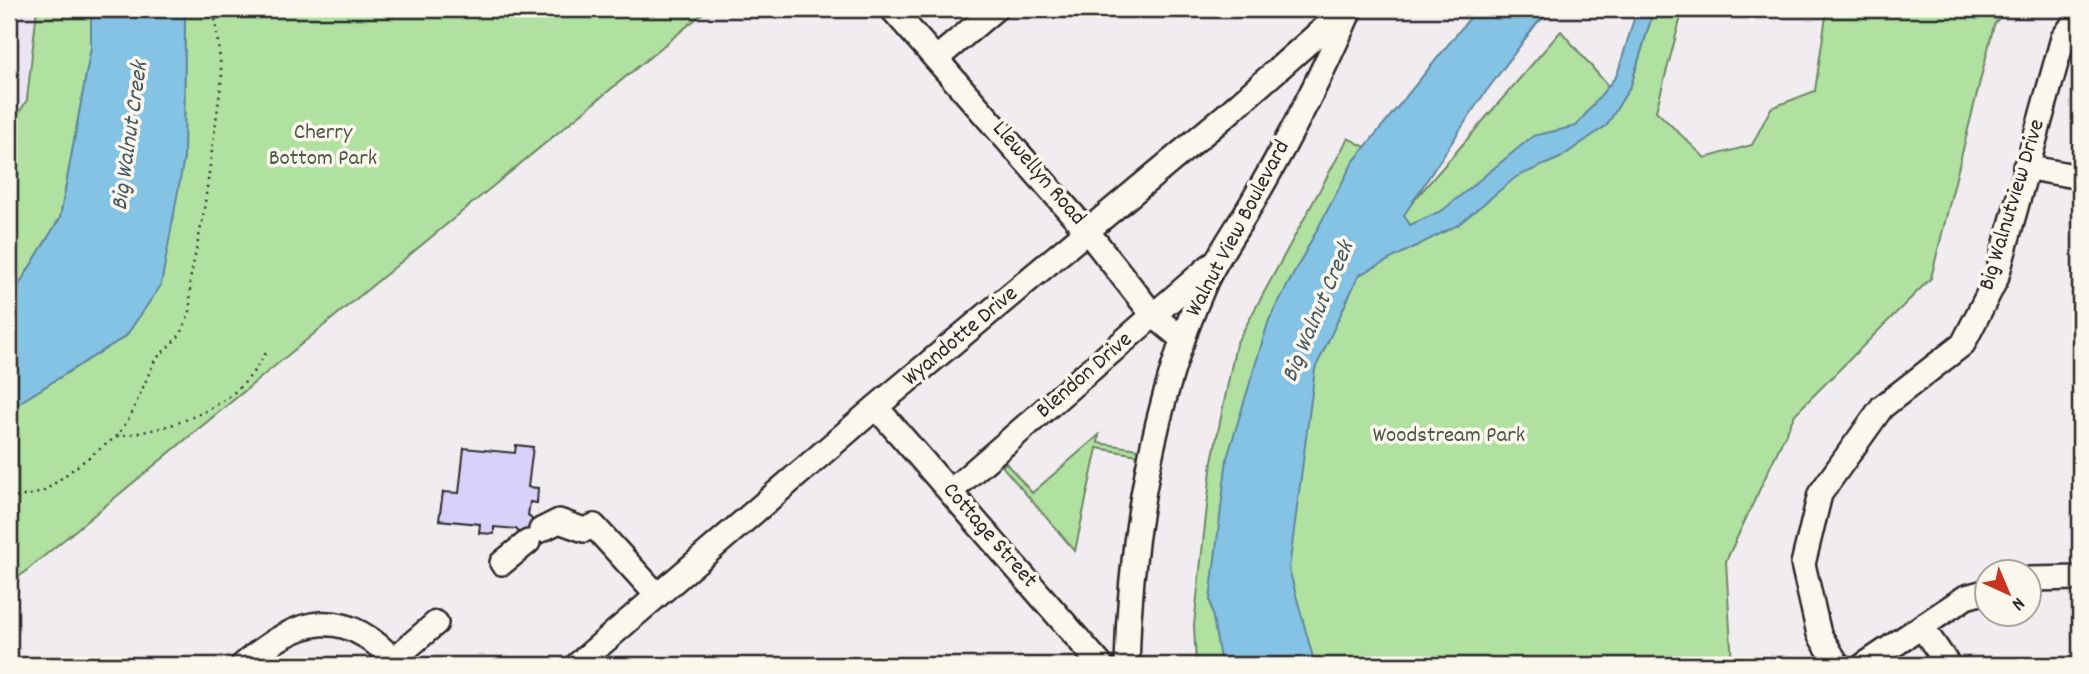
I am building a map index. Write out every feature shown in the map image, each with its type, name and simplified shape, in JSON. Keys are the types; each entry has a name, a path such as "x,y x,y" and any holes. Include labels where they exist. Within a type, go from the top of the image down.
{"street":[{"name":"Llewellyn Road","path":"892,9 1087,231 1153,315 1182,339"},
{"path":"936,59 995,9"},
{"name":"Wyandotte Drive","path":"577,665 876,407 1348,9"},
{"name":"Walnut View Boulevard","path":"1127,665 1129,587 1155,444 1182,339 1217,259 1280,155 1348,9"},
{"name":"Big Walnutview Drive","path":"1838,665 1819,634 1803,564 1820,494 1882,407 1963,344 1996,279 2063,38 2080,15"},
{"path":"2025,167 2080,177"},
{"name":"Blendon Drive","path":"951,491 1217,259"},
{"name":"Cottage Street","path":"876,407 1101,665"},
{"path":"502,563 535,536 559,521 584,530 594,526 657,596"},
{"path":"2044,579 2080,578"},
{"path":"1864,665 1966,597 1974,595"},
{"path":"243,665 289,633 332,623 369,635 395,663 436,623"},
{"path":"1922,627 1948,665"}],"path":[{"path":"9,499 43,492 117,436 130,417 155,360 181,334 190,311 190,280 203,217 222,77 214,9"},
{"path":"117,436 156,431 207,409 245,383 268,350"}],"shaded area":[{"path":"9,9 37,9 27,100 9,129"}],"green space":[{"path":"37,9 91,9 91,48 60,218 9,301 9,129 27,100"},
{"name":"Cherry Bottom Park","path":"185,9 708,9 9,585 9,409 126,336 184,158"},
{"name":"Woodstream Park","path":"1654,9 1683,9 1656,111 1705,158 1752,145 1771,108 1815,91 1827,9 2005,9 1994,25 1931,278 1795,414 1726,561 1732,665 1196,665 1194,625 1212,461 1236,344 1348,138 1412,171 1404,212 1561,31 1621,101 1631,85"},
{"path":"1099,435 1098,443 1139,449 1138,455 1097,448 1075,551 1002,466 1006,463 1032,493"}],"water":[{"name":"Big Walnut Creek","path":"91,9 185,9 184,158 161,285 126,336 9,409 9,301 60,218 91,48"},
{"name":"Big Walnut Creek","path":"1477,9 1558,9 1537,23 1479,101 1404,215 1410,225 1443,210 1533,136 1576,126 1617,75 1637,9 1654,9 1631,85 1607,125 1560,158 1516,177 1458,225 1359,275 1315,369 1289,569 1315,665 1221,665 1210,600 1227,458 1269,320 1353,162"}],"building":[{"path":"516,445 533,447 528,487 538,488 537,503 530,502 528,515 548,538 535,550 516,529 494,527 494,534 479,533 480,524 439,520 443,492 459,493 464,448 515,453"}]}
